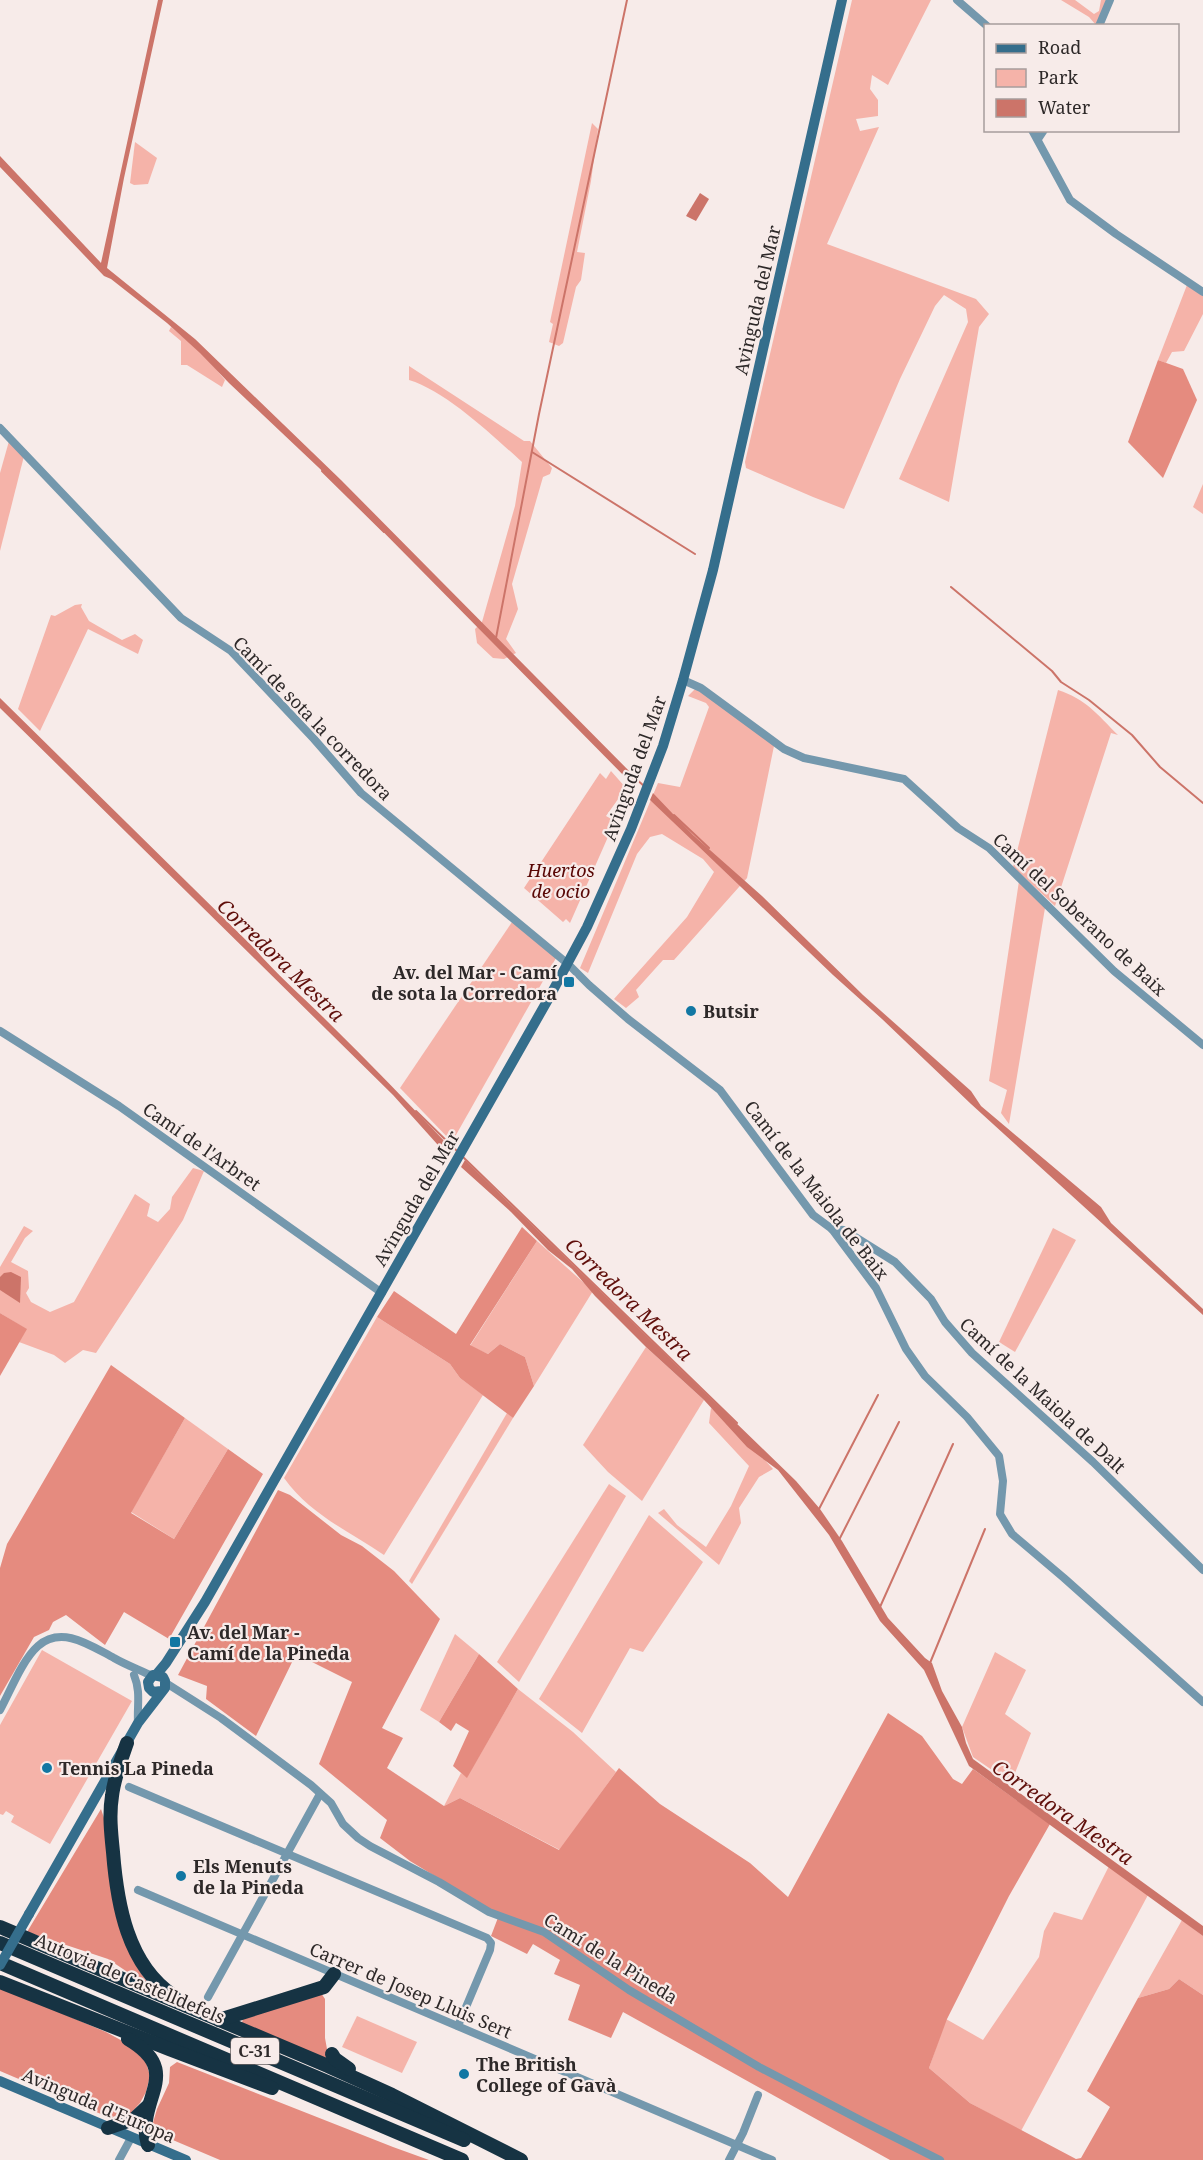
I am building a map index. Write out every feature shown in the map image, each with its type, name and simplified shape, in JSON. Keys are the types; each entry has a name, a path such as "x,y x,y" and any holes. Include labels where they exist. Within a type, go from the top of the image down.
{"highway":[{"path":"127,1743 116,1777 111,1805 114,1865 118,1897 126,1930 138,1957 158,1984 201,2013"},
{"path":"0,1927 328,2066 392,2095 521,2160"},
{"name":"Autovia de Castelldefels","path":"0,1943 510,2160"},
{"name":"Autovia de Castelldefels","path":"0,1964 462,2160"},
{"path":"219,2020 324,1987 334,1974"},
{"path":"0,1982 251,2080 395,2132"},
{"path":"90,2018 131,2041 150,2057 157,2073 145,2127 148,2145"},
{"path":"332,2054 340,2063 392,2095"},
{"path":"108,2128 134,2119 149,2105"}],"street":[{"name":"Avinguda del Mar","path":"0,1964 127,1743 157,1683 568,964 619,857 650,783 669,728 715,558 842,0"},
{"path":"957,0 985,24"},
{"path":"1100,24 1110,0"},
{"path":"1033,132 1070,200 1203,292"},
{"path":"1038,139 1043,132"},
{"name":"Camí de sota la corredora","path":"0,428 181,618 231,651 361,793 568,964"},
{"name":"Camí del Soberano de Baix","path":"683,680 701,688 784,749 804,758 904,779 958,828 989,848 1114,971 1203,1045"},
{"name":"Camí de la Maiola de Baix","path":"568,964 628,1019 720,1089 813,1215 832,1229 876,1288 906,1348 925,1376 968,1417 999,1456 1003,1481 1000,1514 1012,1534 1203,1702"},
{"name":"Camí de l'Arbret","path":"0,1031 118,1106 382,1293"},
{"name":"Camí de la Maiola de Dalt","path":"832,1229 844,1230 895,1262 931,1299 945,1322 972,1353 1093,1462 1203,1570"},
{"name":"Camí de la Pineda","path":"0,1710 37,1647 45,1641 56,1638 68,1638 91,1645 117,1660 134,1675 157,1683"},
{"name":"Camí de la Pineda","path":"117,1660 130,1664 157,1683 221,1718 321,1794 331,1803 343,1824 370,1846 439,1882 489,1912 544,1932 622,1986 759,2067 940,2160"},
{"path":"134,1675 139,1686 138,1723"},
{"path":"129,1787 487,1938 491,1943 490,1950 458,2026"},
{"path":"208,1997 321,1794"},
{"name":"Carrer de Josep Lluis Sert","path":"138,1890 772,2160"},
{"name":"Avinguda d'Europa","path":"0,2081 186,2160"},
{"path":"729,2160 758,2095"},
{"path":"119,2160 131,2138"}],"green space":[{"path":"852,0 931,0 888,85 872,75 870,89 878,100 878,116 856,119 860,131 879,127 827,244 976,299 989,314 979,327 949,502 899,479 968,322 966,309 944,295 935,306 900,379 844,509 746,468 745,462"},
{"path":"1061,0 1075,0 1094,14 1099,11 1101,0 1107,0 1096,24"},
{"path":"592,123 598,129 591,181 577,252 585,253 581,280 576,287 563,343 559,346 549,342 553,324 550,322"},
{"path":"135,142 157,158 148,184 130,183"},
{"path":"1187,285 1203,296 1203,314 1184,351 1172,352 1166,363 1158,360"},
{"path":"171,327 204,355 225,380 222,387 187,365 181,365 181,341 169,331"},
{"path":"409,366 524,441 530,441 552,468 550,474 543,477 512,584 518,609 506,639 516,653 504,659 493,658 477,643 475,629 482,622 515,506 522,462 453,404 409,380"},
{"path":"9,441 24,456 0,551 0,473"},
{"path":"1203,484 1203,514 1193,507"},
{"path":"82,604 81,607 89,621 122,640 135,634 143,640 138,654 88,629 40,731 18,709 51,615 55,616 75,605"},
{"path":"695,689 700,690 774,746 747,878 674,960 663,960 636,990 639,997 626,1008 614,999 687,917 714,872 703,859 662,834 650,837 637,854 588,973 580,968 658,783 680,787 709,707 706,703 688,696"},
{"path":"1058,690 1084,703 1118,735 1111,733 1055,906 1013,867"},
{"name":"Huertos de ocio","path":"611,771 626,788 606,816 615,821 570,923 566,919 563,922 524,888 600,773 606,779"},
{"path":"1019,881 1045,908 1009,1124 1001,1113 1007,1090 989,1081"},
{"path":"512,922 556,958 452,1142 400,1088"},
{"path":"193,1168 204,1171 183,1220 96,1353 83,1350 65,1363 54,1355 19,1342 26,1329 0,1313 0,1267 24,1226 33,1231 25,1238 11,1262 28,1271 29,1288 26,1293 31,1302 50,1312 74,1302 135,1194 150,1204 147,1216 158,1222 170,1209 172,1197"},
{"path":"1053,1228 1076,1240 1015,1352 999,1342"},
{"path":"537,1241 593,1291 534,1386 525,1357 500,1344 488,1354 470,1346"},
{"path":"377,1317 450,1364 460,1378 483,1395 384,1555 318,1512 284,1478"},
{"path":"646,1347 704,1400 642,1501 608,1472 583,1445"},
{"path":"711,1408 727,1419 773,1469 759,1477 739,1508 741,1523 719,1565 658,1513 664,1509 677,1525 706,1547 731,1506 749,1466 709,1423"},
{"path":"507,1413 513,1418 412,1584 409,1581"},
{"path":"185,1418 228,1449 174,1539 131,1512"},
{"path":"609,1484 626,1496 519,1682 497,1662"},
{"path":"649,1515 703,1562 643,1652 630,1648 582,1733 539,1699"},
{"path":"455,1634 479,1654 439,1722 420,1710"},
{"name":"Tennis La Pineda","path":"42,1650 132,1701 50,1844 11,1822 14,1816 6,1811 3,1815 0,1814 0,1725"},
{"path":"995,1652 1026,1670 1005,1714 1031,1733 1011,1783 973,1757 962,1727"},
{"path":"518,1689 573,1732 616,1772 560,1850 460,1798 444,1806 461,1773 467,1777"},
{"path":"1109,1866 1148,1895 1021,2131 970,2103 929,2068 946,2019 983,2040 1039,1957 1044,1931 1054,1912 1082,1920"},
{"path":"1182,1920 1203,1936 1203,1995 1179,1979 1169,1989 1138,1998"},
{"path":"357,2016 417,2042 402,2073 342,2047"}],"shaded area":[{"path":"1158,360 1183,369 1197,400 1163,478 1128,442"},
{"path":"522,1227 537,1241 470,1345 488,1354 500,1344 525,1357 534,1386 513,1418 460,1378 450,1364 377,1317 394,1291 456,1334"},
{"path":"0,1313 27,1329 0,1376"},
{"path":"111,1365 185,1418 131,1513 174,1539 228,1449 263,1474 169,1639 124,1612 105,1645 66,1615 53,1622 49,1630 34,1637 0,1696 0,1568 7,1544"},
{"path":"278,1490 290,1495 341,1535 362,1546 394,1571 440,1619 382,1728 403,1738 387,1768 444,1806 460,1798 559,1850 619,1768 660,1804 750,1863 788,1897 888,1713 922,1736 953,1779 962,1784 973,1769 1050,1824 1009,1896 947,2019 929,2068 970,2103 1076,2159 1081,2158 1110,2107 1087,2091 1138,1998 1169,1989 1179,1979 1203,1995 1203,2160 890,2160 623,2012 611,2038 568,2020 580,1985 554,1974 560,1960 533,1944 527,1954 491,1936 499,1915 410,1861 380,1838 387,1820 319,1764 352,1682 296,1654 256,1736 206,1699 207,1686 178,1675"},
{"path":"479,1654 518,1689 467,1778 453,1766 469,1731 456,1723 451,1731 439,1722"},
{"path":"101,1809 106,1824 113,1887 121,1927 136,1965 148,1983 108,1959 27,1932"},
{"path":"0,1987 106,2032 128,2044 146,2062 150,2076 146,2092 140,2103 130,2114 117,2118 108,2117 0,2071"},
{"path":"321,1993 325,1999 325,2038 329,2060 242,2023 243,2018"},
{"path":"177,2062 429,2160 220,2160 161,2135 152,2126 169,2083 170,2067"}],"water":[{"path":"158,0 163,0 107,268 195,339 341,480 637,779 634,786 336,484 167,323 104,276 0,167 0,156 101,263"},
{"path":"700,193 709,199 696,221 686,216"},
{"path":"0,698 374,1068 450,1147 446,1154 393,1095 0,708"},
{"path":"653,793 693,835 762,896 863,995 971,1091 981,1106 1101,1207 1111,1223 1203,1309 1203,1315 833,975 650,800"},
{"path":"465,1160 796,1481 820,1509 888,1618 932,1663 942,1691 962,1727 973,1759 1203,1926 1203,1936 969,1766 924,1670 880,1621 829,1535 778,1470 747,1447 704,1400 595,1296 572,1269 548,1250 511,1212 461,1167"},
{"path":"11,1272 21,1277 20,1303 0,1290 0,1277 4,1273"}],"waterway":[{"path":"496,638 539,414 627,0"},
{"path":"532,452 695,554"},
{"path":"322,471 384,532"},
{"path":"951,587 1052,671 1061,682 1089,700 1132,735 1160,767 1203,803"},
{"path":"635,778 644,786"},
{"path":"674,815 709,848"},
{"name":"Corredora Mestra","path":"416,1111 457,1151"},
{"name":"Corredora Mestra","path":"463,1157 737,1423"},
{"path":"819,1509 878,1395"},
{"path":"840,1538 899,1422"},
{"path":"880,1607 953,1444"},
{"path":"930,1663 985,1529"}],"place":[{"name":"Av. del Mar - Camí de sota la Corredora","path":"569,982"},
{"name":"Butsir","path":"691,1011"},
{"name":"Av. del Mar - Camí de la Pineda","path":"175,1642"},
{"name":"Tennis La Pineda","path":"47,1768"},
{"name":"Els Menuts de la Pineda","path":"181,1876"},
{"name":"The British College of Gavà","path":"464,2074"}]}
